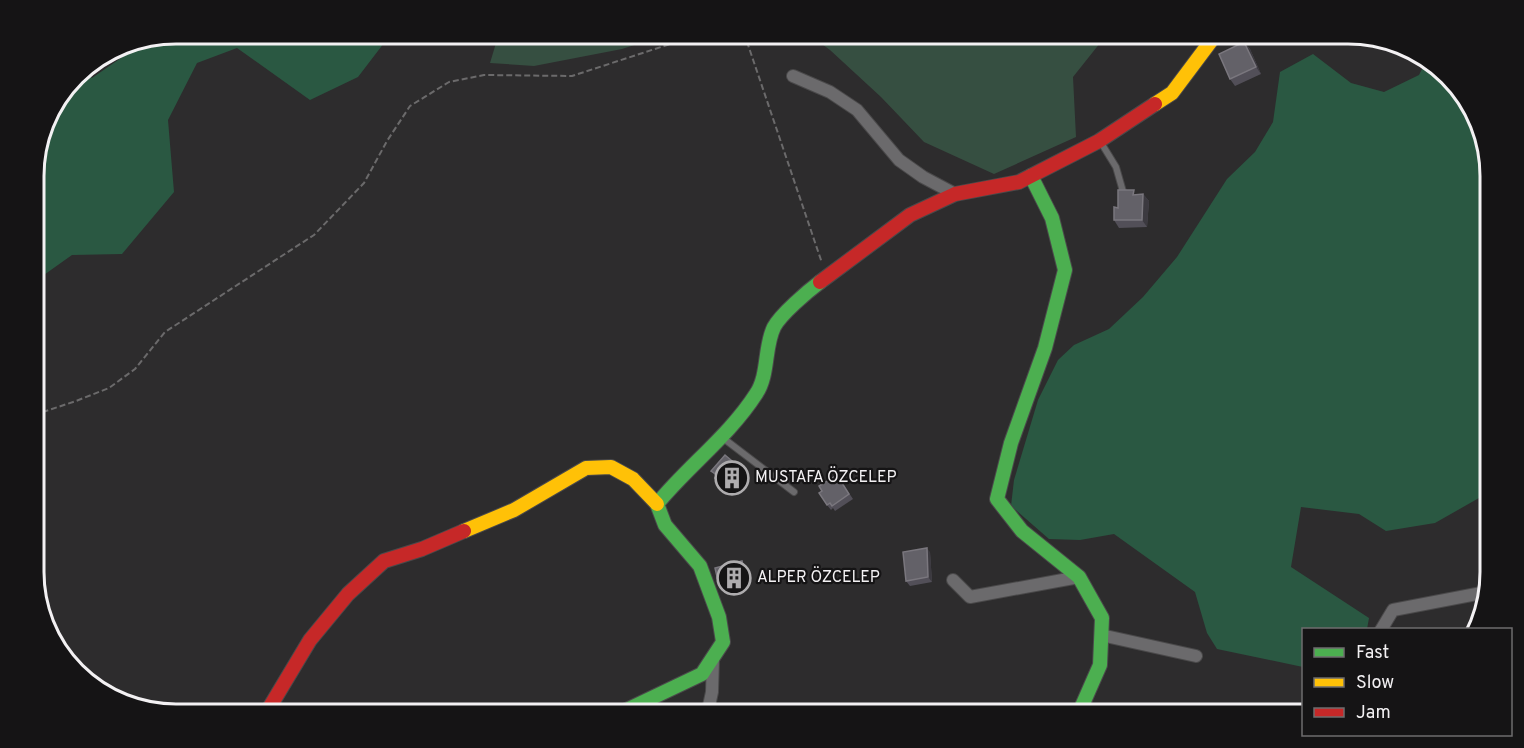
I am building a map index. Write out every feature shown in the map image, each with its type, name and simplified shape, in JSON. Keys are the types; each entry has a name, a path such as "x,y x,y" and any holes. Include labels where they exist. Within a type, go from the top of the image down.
{"street":[{"path":"657,504 670,488 723,437 758,392 774,327 804,294 910,214 955,194 1019,182 1099,141 1172,93 1209,44"},
{"path":"793,76 830,92 857,111 898,160 922,177 955,194"},
{"path":"1030,176 1052,218 1065,270 1045,348 1011,443 997,499 1022,531 1079,577 1102,618 1100,666 1083,704"},
{"path":"272,704 310,640 348,594 384,561 422,549 514,510 586,468 611,467 633,479 657,504 665,525 700,566 719,617 723,642 702,674 639,704"},
{"path":"953,580 970,597 1079,577"},
{"path":"1382,628 1393,610 1479,593"},
{"path":"1101,635 1196,656"},
{"path":"709,704 713,658"}],"lane":[{"path":"1099,141 1116,167 1124,195"},
{"path":"723,437 794,492"}],"path":[{"path":"44,412 109,388 135,369 165,333 314,235 364,183 410,106 448,82 484,75 572,76 670,44"},
{"path":"748,44 826,277"}],"green space":[{"path":"383,44 358,77 310,100 237,48 197,63 168,120 174,192 122,254 72,255 44,275 44,167 48,141 57,117 66,102 82,82 90,76 92,78 129,53 158,45"},
{"path":"496,44 637,44 534,66 490,63"},
{"path":"822,44 1099,44 1073,77 1076,137 994,174 924,142 881,97"},
{"path":"1313,54 1351,83 1384,92 1419,75 1423,67 1442,82 1463,110 1476,141 1480,176 1480,497 1435,523 1386,531 1359,514 1301,507 1291,567 1369,618 1367,628 1302,628 1302,667 1217,649 1207,633 1195,592 1114,534 1080,540 1049,539 1011,506 1014,480 1038,400 1058,360 1074,345 1109,329 1143,297 1177,257 1227,179 1255,152 1273,122 1280,72"}],"building":[{"path":"1240,44 1245,44 1256,67 1230,79 1219,54"},
{"path":"1118,190 1134,190 1133,195 1143,194 1142,220 1114,220 1114,207 1118,208"},
{"name":"MUSTAFA ÖZCELEP","path":"725,455 744,471 730,487 728,485 726,487 715,478 717,475 711,471"},
{"path":"837,475 849,494 832,506 830,503 827,505 819,493 822,491 819,486"},
{"path":"927,548 928,577 906,581 903,552"},
{"name":"ALPER ÖZCELEP","path":"742,561 746,578 719,585 715,568"}],"traffic: fast":[{"path":"1031,176 1052,218 1065,270 1045,348 1011,443 997,499 1022,531 1079,577 1102,618 1100,665 1083,704"},
{"path":"639,704 702,674 723,642 719,617 700,566 665,525 657,504 734,424 760,386 771,335 777,322 788,309 820,282"}],"traffic: slow":[{"path":"1155,104 1172,93 1209,44"},
{"path":"464,531 514,510 586,468 611,467 633,479 657,504"}],"traffic: jam":[{"path":"820,282 910,215 955,194 1019,182 1099,141 1155,104"},
{"path":"272,704 310,640 348,594 384,561 422,549 464,531"}],"place":[{"name":"MUSTAFA ÖZCELEP","path":"732,478"},
{"name":"ALPER ÖZCELEP","path":"734,578"}]}
